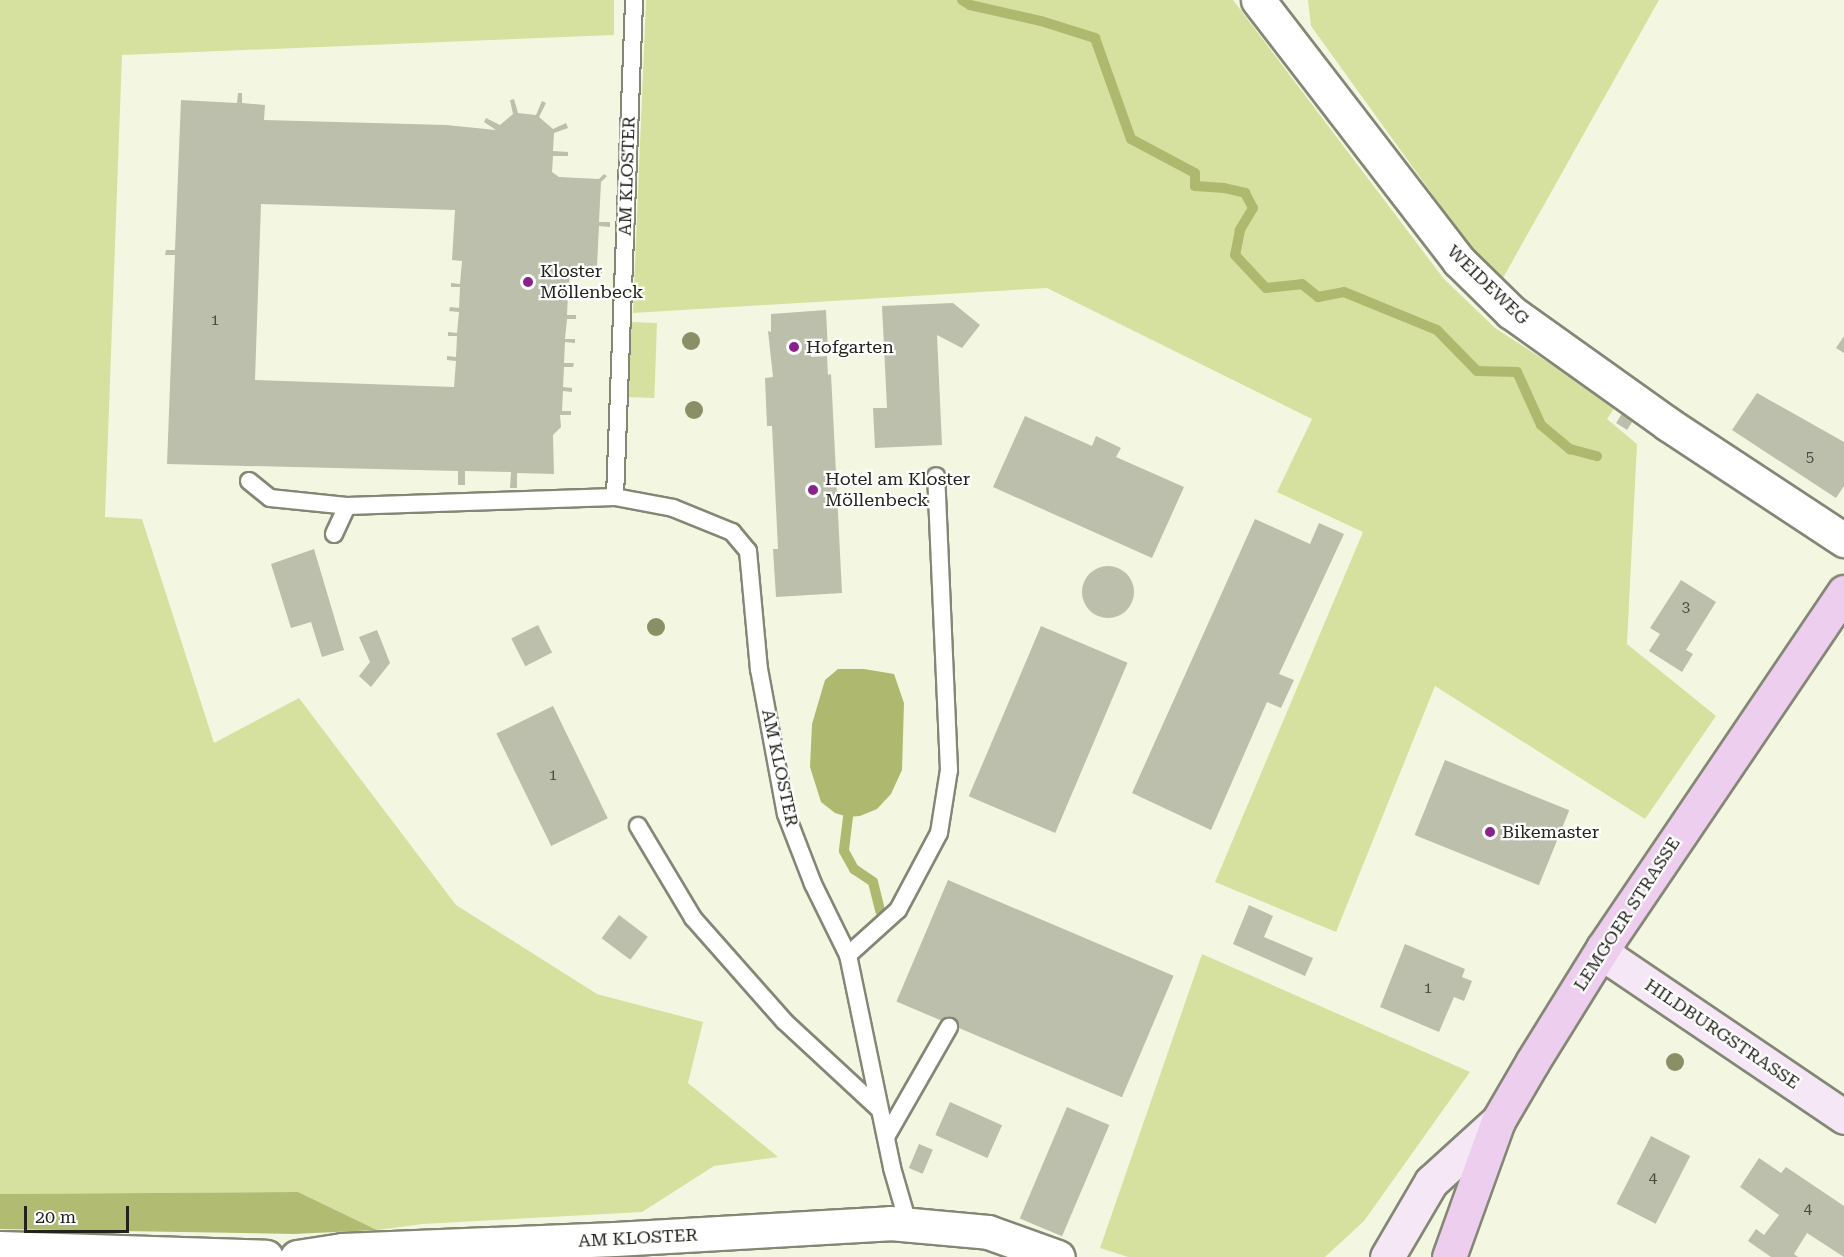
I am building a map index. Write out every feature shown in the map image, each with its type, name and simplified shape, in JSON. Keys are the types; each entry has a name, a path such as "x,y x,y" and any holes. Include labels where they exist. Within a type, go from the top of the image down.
{"main road":[{"name":"LEMGOER STRASSE","path":"1449,1257 1498,1121 1603,948 1844,592"}],"street":[{"name":"WEIDEWEG","path":"1258,0 1459,261 1511,312 1668,424 1844,540"},
{"name":"HILDBURGSTRASSE","path":"1603,948 1614,961 1844,1117"},
{"path":"1387,1257 1431,1182 1498,1121"},
{"name":"AM KLOSTER","path":"297,1257 342,1250 615,1239 908,1223 988,1232 1058,1257"},
{"path":"0,1248 266,1257"}],"lane":[{"name":"AM KLOSTER","path":"615,497 634,0"},
{"path":"848,955 898,910 939,833 949,770 936,476"},
{"name":"AM KLOSTER","path":"249,481 270,498 347,506 615,497 673,508 732,532 747,551 759,669 786,814 813,884 848,955 879,1109 908,1223"},
{"path":"334,534 347,506"},
{"path":"638,825 693,918 784,1021 879,1109"},
{"path":"886,1137 949,1027"}],"shaded area":[{"path":"0,0 614,0 614,35 122,55 105,517 142,519 214,743 299,698 456,905 597,994 703,1022 688,1083 778,1157 714,1166 642,1212 423,1224 377,1230 298,1192 0,1194"},
{"path":"646,0 1233,0 1444,279 1495,328 1616,406 1607,419 1637,444 1627,644 1716,716 1645,819 1435,686 1336,932 1215,882 1363,532 1277,492 1312,419 1047,288 633,313"},
{"path":"1308,0 1659,0 1503,278 1471,248 1311,26"},
{"path":"629,322 657,323 654,398 626,397"},
{"path":"838,669 864,669 894,674 904,703 902,770 891,794 877,809 860,816 848,817 835,813 821,802 810,767 812,724 825,680"},
{"path":"1202,954 1470,1072 1364,1221 1325,1257 1128,1257 1100,1248"},
{"path":"298,1192 377,1230 294,1234 0,1229 0,1194"}],"building":[{"path":"238,93 242,93 242,103 265,105 264,120 446,125 496,130 484,122 486,118 500,125 513,114 510,100 514,99 518,113 536,115 542,101 546,103 539,117 553,129 566,123 568,128 554,133 553,151 568,152 568,156 553,156 552,172 559,177 599,179 604,174 607,176 601,182 599,222 610,222 610,227 599,226 597,266 603,272 600,275 594,268 570,268 569,291 577,291 578,295 568,294 567,315 576,315 576,319 567,319 565,339 575,339 575,343 565,342 564,363 574,363 573,367 564,367 563,387 572,388 572,392 563,391 562,411 571,411 571,415 560,415 561,427 553,435 554,474 517,473 517,488 510,488 511,472 465,471 465,485 458,485 458,471 167,464 175,255 165,255 166,250 175,250 181,100 237,103","holes":["261,204 455,210 452,260 462,261 460,284 451,283 451,287 460,287 459,308 450,307 449,311 459,312 457,333 448,332 448,336 457,336 456,357 447,356 447,360 456,361 454,387 255,380"]},
{"path":"953,303 980,325 962,348 937,335 942,445 875,448 873,408 887,408 882,306"},
{"path":"826,310 828,353 811,354 811,357 827,356 828,375 831,374 842,593 776,597 773,549 778,549 772,426 767,426 765,378 773,377 768,331 771,332 771,314"},
{"path":"1844,336 1844,353 1836,348"},
{"path":"1757,393 1844,442 1844,486 1836,498 1732,430"},
{"path":"1623,412 1634,419 1627,430 1616,423"},
{"path":"1025,416 1092,446 1096,436 1121,448 1116,457 1184,487 1152,558 993,487"},
{"path":"1255,519 1310,544 1319,523 1344,534 1279,674 1294,680 1281,708 1267,702 1211,830 1132,793"},
{"path":"314,549 344,650 322,657 311,622 291,628 271,564"},
{"path":"1108,566 1118,568 1126,574 1132,582 1134,592 1132,602 1126,610 1118,616 1108,618 1098,616 1090,610 1084,602 1082,592 1084,582 1090,574 1098,568"},
{"path":"1681,580 1716,602 1686,650 1693,654 1682,672 1649,651 1660,634 1650,628"},
{"path":"538,625 552,653 525,666 511,639"},
{"path":"1041,626 1128,663 1055,833 969,796"},
{"path":"377,630 390,663 371,687 359,676 370,662 359,637"},
{"path":"553,706 608,818 551,846 496,734"},
{"path":"1445,760 1569,810 1539,885 1415,835"},
{"path":"948,880 1174,976 1122,1097 896,1002"},
{"path":"1249,905 1273,916 1264,937 1313,958 1305,976 1233,944"},
{"path":"619,915 648,937 630,960 602,938"},
{"path":"1405,944 1465,969 1462,977 1472,981 1464,1001 1454,997 1439,1032 1380,1007"},
{"path":"950,1102 1002,1125 987,1158 935,1135"},
{"path":"1067,1107 1109,1125 1062,1236 1020,1218"},
{"path":"1651,1136 1690,1156 1656,1224 1616,1204"},
{"path":"919,1144 933,1150 923,1174 909,1168"},
{"path":"1759,1158 1781,1173 1786,1167 1844,1206 1844,1257 1807,1233 1794,1254 1798,1257 1771,1257 1748,1241 1756,1229 1764,1235 1779,1215 1740,1187"}],"waterway":[{"path":"962,0 970,5 1041,21 1095,38 1131,139 1195,173 1195,186 1224,188 1245,193 1253,208 1240,230 1235,255 1266,288 1302,284 1318,297 1344,292 1437,330 1477,371 1517,372 1541,425 1570,449 1597,456"},
{"path":"848,817 844,851 854,869 873,882 880,911"}],"place":[{"name":"Kloster Möllenbeck","path":"528,282"},
{"name":"Hofgarten","path":"794,347"},
{"name":"Hotel am Kloster Möllenbeck","path":"813,490"},
{"name":"Bikemaster","path":"1490,832"}]}
